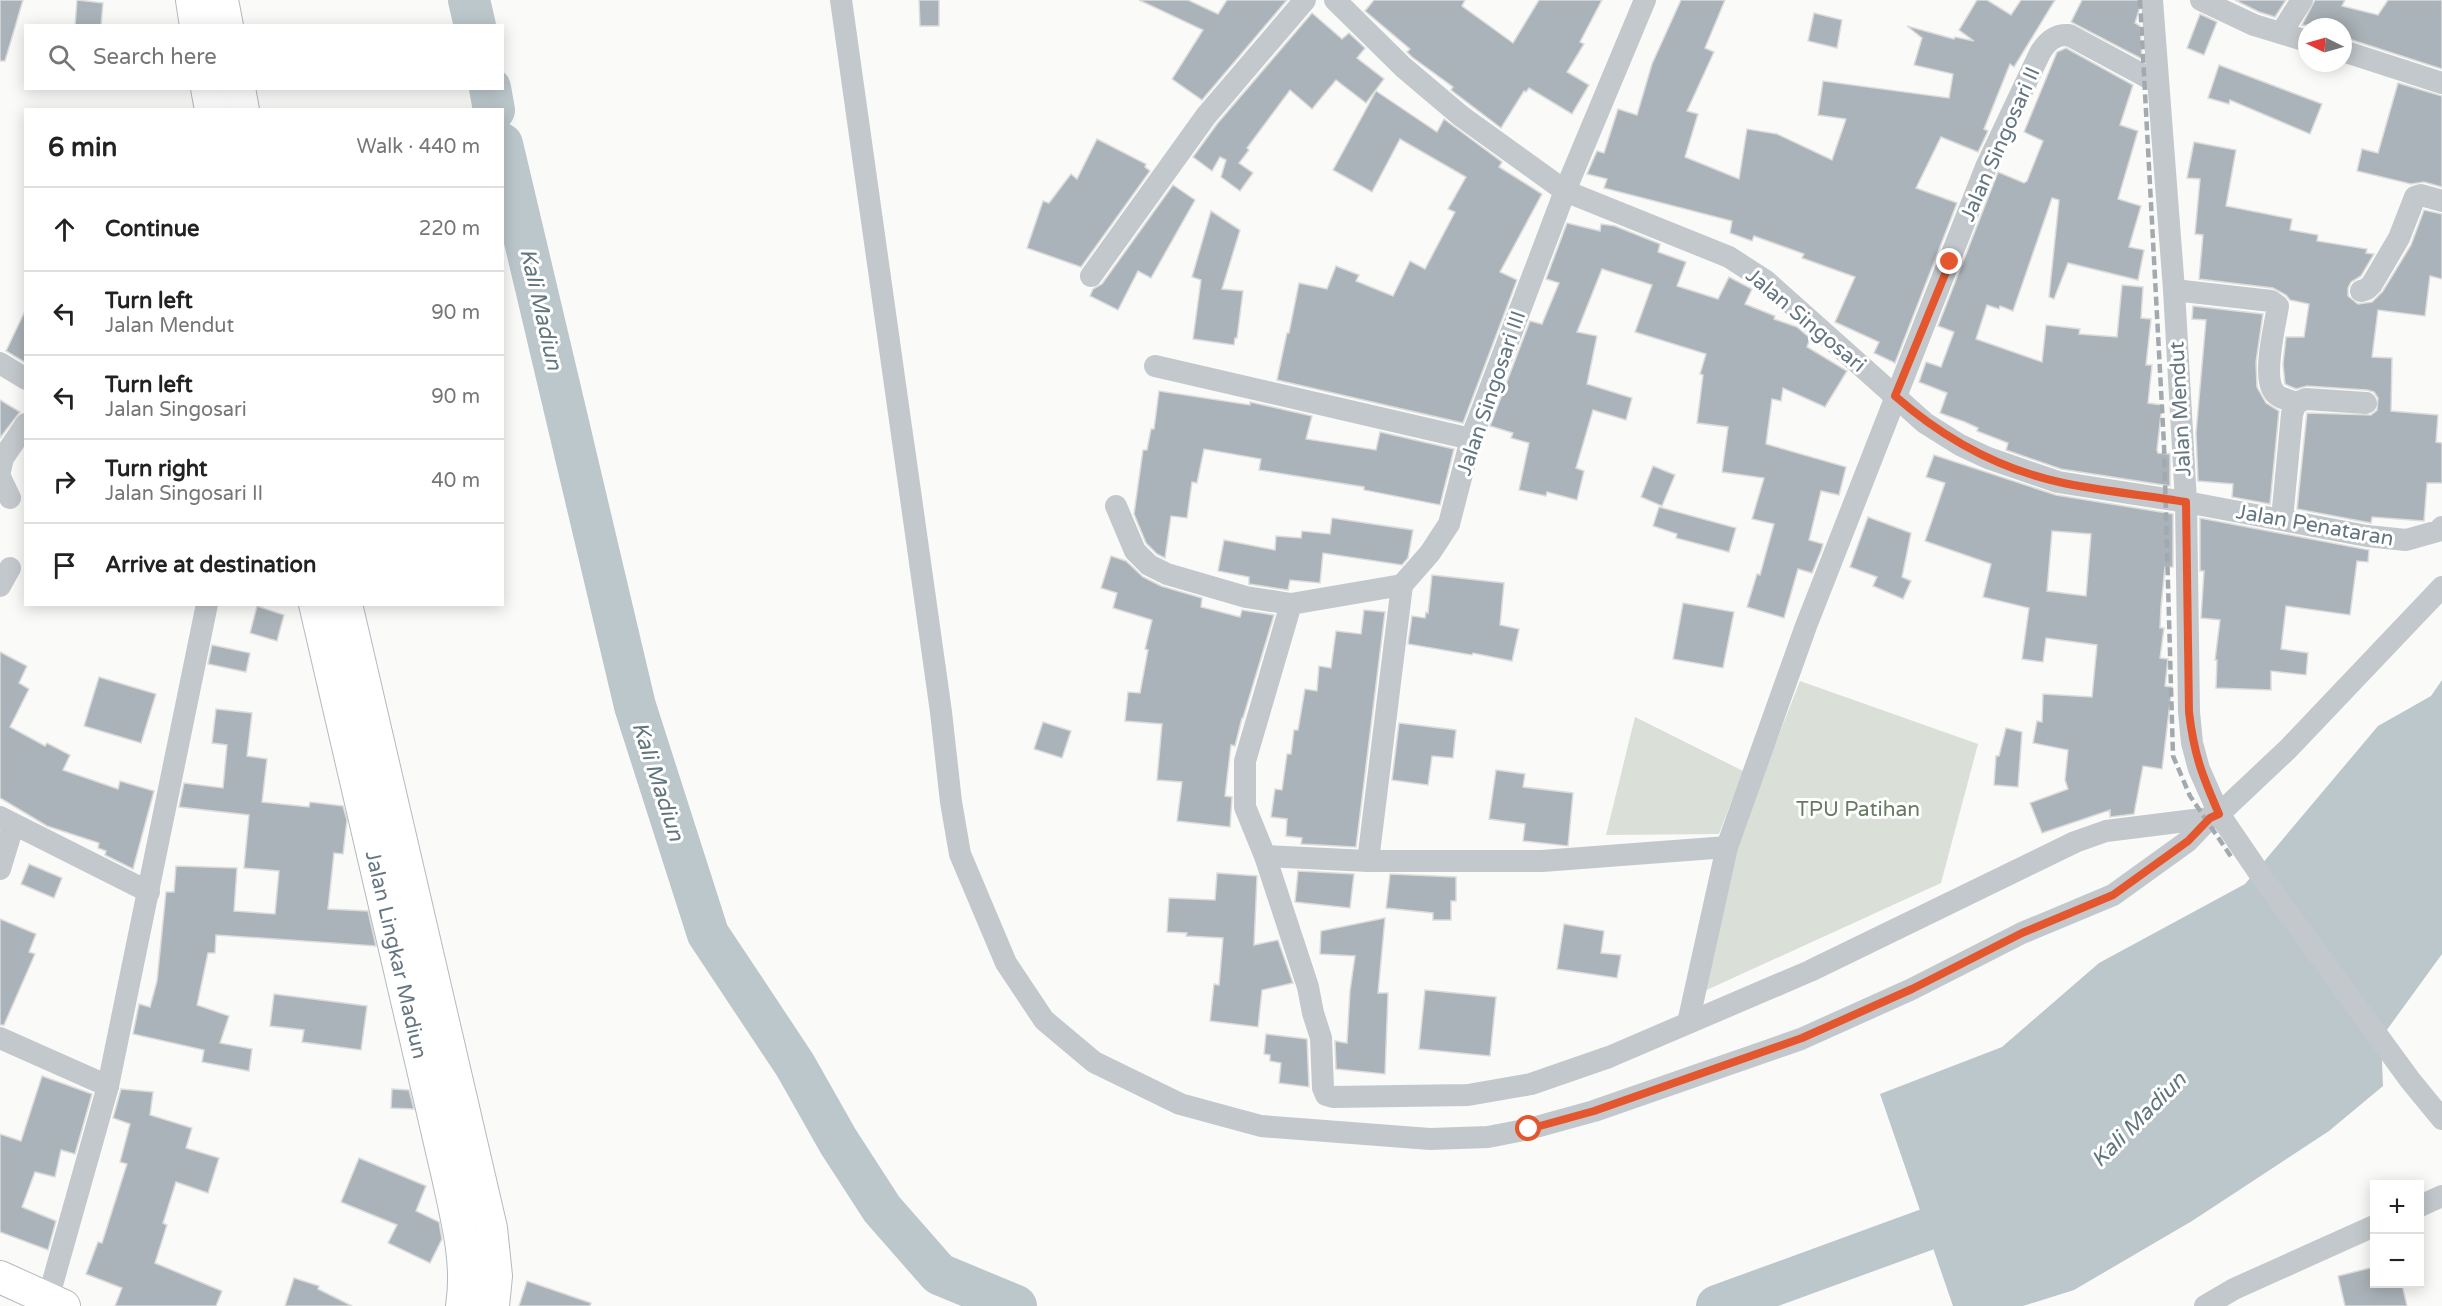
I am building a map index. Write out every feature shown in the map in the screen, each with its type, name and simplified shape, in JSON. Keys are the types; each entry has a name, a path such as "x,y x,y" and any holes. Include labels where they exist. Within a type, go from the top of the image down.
{"main road":[{"path":"192,0 196,24"},
{"path":"222,0 227,24"},
{"path":"207,90 211,108"},
{"path":"239,90 243,108"},
{"name":"Jalan Lingkar Madiun","path":"315,606 448,1177 461,1241 466,1284 462,1306"},
{"name":"Jalan Lingkar Madiun","path":"346,606 491,1228 496,1276 493,1306"},
{"path":"0,1277 56,1303"}],"street":[{"path":"841,0 960,854 1006,963 1044,1020 1094,1062 1180,1104 1261,1126 1430,1139 1488,1137 1529,1129 1594,1111 1802,1038 1912,989 2022,933 2113,895 2188,841 2288,749 2442,587"},
{"path":"1091,276 1206,116 1305,0"},
{"name":"Jalan Singosari","path":"1335,0 1403,67 1461,116 1565,191 1728,257 1766,280 1895,396 1934,428 1960,445 1998,462 2058,482 2186,502"},
{"name":"Jalan Singosari III","path":"1402,585 1444,533 1471,439 1565,191 1645,0"},
{"name":"Jalan Mendut","path":"2152,0 2174,290 2186,502 2189,712 2192,743 2215,816 2410,1080 2442,1119"},
{"path":"2201,0 2254,25 2298,38"},
{"path":"2281,33 2302,0"},
{"name":"Jalan Singosari II","path":"1688,1023 1727,847 1806,626 1986,167 2046,42 2061,34 2069,35 2158,83"},
{"path":"2352,54 2442,83"},
{"path":"2361,291 2372,284 2399,238 2415,197 2421,195 2442,201"},
{"path":"2174,290 2276,303 2278,306 2271,347 2271,385 2276,395 2296,403 2306,399 2366,403"},
{"path":"0,363 24,378"},
{"path":"1155,366 1471,439"},
{"path":"2282,519 2292,414 2296,403"},
{"path":"0,471 3,458 24,427"},
{"path":"0,477 10,498"},
{"name":"Jalan Penataran","path":"2186,502 2367,536 2406,540 2438,531 2442,527"},
{"path":"1116,506 1135,551 1149,565 1167,573 1246,597 1291,604 1402,585 1368,861"},
{"path":"1291,604 1245,760 1245,807 1301,962 1321,1038 1323,1088 1326,1095 1333,1097 1468,1095 1531,1084 1609,1057 1810,971 2075,842 2106,831 2215,816"},
{"path":"56,1303 108,1086 207,606"},
{"path":"0,868 7,821 149,892"},
{"path":"1264,856 1368,861 1542,861 1727,847"},
{"path":"0,1038 108,1086"},
{"path":"2424,1204 2442,1196"},
{"path":"2205,1306 2234,1289 2370,1228"}],"green space":[{"name":"TPU Patihan","path":"1800,681 1978,744 1941,883 1700,993 1720,885"},
{"name":"TPU Patihan","path":"1635,717 1743,771 1719,834 1606,835"}],"water":[{"path":"2442,680 2442,954 2381,1038 2383,1086 2329,1131 2192,1221 2074,1290 2023,1306 1953,1306 1880,1094 2002,1047 2099,963 2245,884 2378,726 2431,696"}],"building":[{"path":"0,0 23,0 5,61 0,61"},
{"path":"77,0 103,3 101,24 75,24"},
{"path":"919,0 939,0 939,26 920,26"},
{"path":"1139,0 1188,0 1218,14 1227,0 1287,0 1202,100 1172,79 1203,30"},
{"path":"1374,0 1465,0 1462,6 1513,43 1539,0 1602,0 1580,42 1584,44 1567,72 1589,85 1572,114 1529,88 1526,92 1524,91 1501,128 1451,90 1453,87 1412,57 1407,52 1410,49 1365,11"},
{"path":"1681,0 1725,0 1705,48 1714,52 1687,111 1698,114 1685,157 1739,179 1747,129 1777,134 1832,160 1846,119 1818,115 1823,81 1949,98 1953,74 1914,65 1922,38 1907,26 1954,39 1955,37 1974,41 1959,30 1977,0 1987,0 2011,15 2021,0 2055,0 2014,67 2010,64 1984,129 1988,131 1978,152 1941,137 1916,188 1957,203 1895,363 1874,353 1879,342 1835,322 1855,277 1802,258 1804,254 1754,236 1752,241 1730,233 1732,221 1604,188 1607,179 1587,174 1597,151 1604,153 1618,109 1637,115 1652,64"},
{"path":"2082,0 2139,0 2135,23 2140,26 2142,59 2071,22"},
{"path":"2235,0 2286,0 2275,17"},
{"path":"2315,0 2345,0 2342,6 2378,15 2388,0 2442,0 2442,69 2352,40 2352,18 2306,18"},
{"path":"1312,13 1342,39 1349,33 1365,48 1357,58 1384,79 1366,103 1336,80 1312,109 1290,90 1247,148 1249,150 1239,163 1253,173 1240,191 1221,177 1226,160 1220,157 1212,171 1193,157 1217,124"},
{"path":"1814,13 1842,20 1837,48 1808,41"},
{"path":"2200,14 2217,22 2204,55 2187,48"},
{"path":"2066,48 2133,85 2120,125 2138,131 2118,199 2141,206 2129,247 2144,250 2138,280 2068,263 2054,299 2049,297 2059,200 2052,198 2013,311 2000,306 1999,309 1987,305 1976,339 2042,362 2046,325 2080,329 2079,334 2117,337 2122,285 2143,287 2141,318 2151,319 2146,365 2152,365 2148,403 2162,405 2157,450 2158,453 2170,454 2170,486 2061,469 2006,450 2008,443 1977,431 1978,428 1965,422 1940,413 1947,393 1919,382 1926,362 1941,367 1954,332 1938,326 1998,172 2024,183 2027,181 2043,141 2024,132 2057,52"},
{"path":"2219,65 2322,104 2310,134 2230,100 2229,104 2208,98"},
{"path":"2398,83 2442,96 2442,187 2424,182 2411,184 2357,171 2362,149 2378,153"},
{"path":"1376,91 1437,132 1444,119 1502,162 1499,167 1542,194 1500,272 1517,280 1463,423 1277,380 1299,283 1327,289 1336,266 1359,275 1356,281 1393,296 1410,261 1425,269 1455,212 1448,209 1466,177 1400,139 1372,192 1333,170"},
{"path":"1097,139 1146,164 1145,167 1150,171 1081,267 1027,248 1043,201 1049,203 1071,174 1077,179"},
{"path":"2194,142 2236,150 2226,206 2292,219 2290,230 2318,235 2317,241 2367,249 2366,253 2374,254 2361,276 2351,282 2348,288 2348,296 2358,304 2372,302 2383,291 2411,245 2424,210 2442,214 2442,279 2430,276 2425,316 2378,310 2372,357 2392,358 2391,411 2438,415 2436,442 2442,443 2442,483 2427,483 2424,521 2372,517 2371,523 2297,509 2307,413 2371,415 2377,410 2378,398 2374,392 2367,390 2307,386 2296,389 2285,384 2283,364 2286,337 2304,337 2309,304 2290,300 2273,288 2199,279 2203,235 2195,234 2200,179 2187,178"},
{"path":"1173,185 1195,200 1151,278 1138,271 1118,310 1090,296 1093,289 1102,284"},
{"path":"1211,211 1240,230 1222,289 1243,291 1237,338 1235,338 1234,345 1193,339 1201,280 1192,277"},
{"path":"1567,223 1600,231 1601,224 1615,226 1660,244 1658,252 1686,262 1677,286 1718,299 1729,277 1752,289 1745,304 1775,316 1774,319 1797,327 1810,338 1807,347 1847,371 1825,407 1783,388 1781,401 1772,399 1766,444 1846,467 1839,495 1821,491 1809,540 1823,544 1821,551 1812,573 1798,569 1784,618 1747,607 1757,574 1760,575 1774,524 1752,519 1764,478 1722,472 1728,427 1697,423 1703,375 1700,374 1706,354 1635,332 1652,285 1602,269 1577,332 1597,336 1587,384 1632,398 1626,420 1593,410 1576,468 1584,471 1577,500 1547,492 1546,496 1519,490 1529,443 1511,438 1513,433 1490,426 1530,321 1542,324 1559,283 1546,279"},
{"path":"2193,306 2263,314 2256,362 2257,387 2266,403 2279,411 2270,504 2232,497 2233,484 2198,481 2196,433 2206,320 2192,319"},
{"path":"24,313 24,362 6,351"},
{"path":"1159,391 1250,405 1250,402 1312,416 1306,439 1376,450 1380,432 1454,449 1440,505 1364,490 1364,487 1259,470 1261,459 1204,449 1197,483 1192,482 1187,518 1171,516 1165,558 1157,554 1146,543 1134,514 1143,450 1147,450 1151,429 1154,429"},
{"path":"0,400 20,412 0,438"},
{"path":"1934,455 2056,495 2173,514 2173,567 2165,567 2160,628 2164,628 2160,658 2168,659 2165,686 2172,687 2162,769 2143,766 2134,814 2110,817 2110,810 2042,833 2030,803 2068,789 2065,780 2068,750 2033,743 2037,721 2042,722 2043,694 2092,697 2097,645 2046,638 2043,662 2022,659 2029,608 1983,597 1991,564 1925,541 1945,483 1926,477","holes":["2052,531 2091,534 2086,596 2047,591"]},
{"path":"1653,466 1675,475 1662,506 1641,497"},
{"path":"1659,507 1736,528 1729,552 1676,538 1677,534 1653,526"},
{"path":"1868,517 1911,533 1902,577 1911,581 1903,599 1873,586 1877,577 1850,567"},
{"path":"1332,518 1413,530 1408,558 1402,565 1323,553 1320,583 1290,580 1288,590 1249,584 1249,577 1218,571 1224,540 1275,550 1276,536 1301,538 1302,531 1330,534"},
{"path":"2200,518 2369,550 2368,562 2357,561 2350,615 2286,606 2281,649 2308,653 2306,675 2271,671 2271,690 2216,688 2217,660 2215,660 2220,620 2201,618 2204,571 2200,571"},
{"path":"1111,556 1126,561 1143,577 1161,586 1202,598 1201,607 1240,617 1242,610 1274,615 1235,746 1231,745 1225,796 1232,797 1230,827 1177,821 1182,782 1157,780 1162,724 1125,721 1128,692 1140,693 1148,650 1145,649 1152,620 1113,608 1117,593 1101,588"},
{"path":"1432,575 1504,583 1500,625 1519,629 1512,661 1408,644 1412,616 1425,618 1426,612 1428,613"},
{"path":"1683,603 1734,612 1723,668 1673,659"},
{"path":"257,606 284,615 277,641 250,633"},
{"path":"1364,610 1385,612 1356,847 1301,844 1302,838 1286,836 1287,819 1271,817 1275,789 1282,790 1287,754 1291,754 1294,730 1298,730 1305,689 1317,691 1319,666 1331,668 1336,631 1361,634"},
{"path":"212,645 250,653 246,672 208,664"},
{"path":"0,652 27,666 19,683 29,689 10,727 45,746 47,743 70,755 63,770 118,789 120,781 154,791 133,869 105,855 106,851 98,848 99,843 47,826 0,798"},
{"path":"99,677 156,694 141,743 84,726"},
{"path":"216,709 252,713 247,756 267,759 262,802 309,807 310,802 343,806 347,820 343,854 334,853 328,909 368,911 376,946 216,935 215,953 208,953 197,1005 229,1016 220,1043 252,1049 249,1071 202,1062 204,1050 133,1034 139,1004 150,1007 157,981 166,892 174,892 176,866 237,868 234,911 275,914 279,871 244,868 249,815 179,807 184,783 223,788 227,745 212,743"},
{"path":"1043,722 1071,731 1062,758 1034,749"},
{"path":"1399,723 1456,730 1453,758 1432,756 1428,785 1392,780"},
{"path":"2006,728 2022,732 2018,787 1994,785 1996,756 1999,756"},
{"path":"1496,770 1525,774 1523,787 1573,793 1568,846 1523,841 1525,824 1489,819"},
{"path":"29,864 62,878 54,898 21,884"},
{"path":"1298,871 1354,874 1350,908 1295,902"},
{"path":"1217,873 1257,876 1254,945 1278,940 1293,983 1262,990 1258,1027 1210,1021 1214,984 1219,985 1223,938 1186,936 1187,933 1167,932 1169,898 1215,900"},
{"path":"1390,874 1456,877 1456,901 1451,901 1451,920 1433,920 1433,913 1386,908"},
{"path":"1385,918 1378,993 1388,993 1385,1074 1336,1069 1335,1041 1347,1043 1355,956 1320,954 1321,931"},
{"path":"0,919 36,934 29,952 35,954 4,1025 0,1025"},
{"path":"1564,924 1604,931 1601,953 1621,955 1617,978 1557,969"},
{"path":"1425,990 1496,997 1490,1056 1419,1049"},
{"path":"274,994 367,1006 361,1050 302,1042 304,1030 270,1026"},
{"path":"1266,1034 1307,1039 1309,1087 1279,1083 1281,1063 1270,1061 1270,1055 1264,1054"},
{"path":"42,1076 92,1094 75,1154 61,1150 55,1177 35,1172 22,1207 56,1221 48,1250 0,1232 0,1134 21,1141"},
{"path":"121,1089 153,1092 150,1115 192,1128 186,1148 219,1158 208,1193 176,1182 163,1223 167,1225 155,1263 222,1291 216,1306 115,1306 122,1288 86,1274 98,1242 102,1243 127,1164 120,1162 130,1124 113,1118"},
{"path":"392,1089 409,1090 414,1109 391,1108"},
{"path":"359,1158 426,1186 416,1211 439,1222 442,1239 430,1263 388,1243 397,1225 341,1202"},
{"path":"2370,1268 2370,1288 2403,1288 2407,1306 2345,1306 2338,1276"},
{"path":"294,1278 319,1286 318,1289 352,1306 285,1306"},
{"path":"527,1281 591,1303 590,1306 519,1306"}],"waterway":[{"name":"Kali Madiun","path":"469,0 475,24"},
{"name":"Kali Madiun","path":"490,90 494,108"},
{"name":"Kali Madiun","path":"504,152 635,706 708,934 795,1065 838,1141 882,1209 939,1274 1016,1306"},
{"name":"Kali Madiun","path":"1717,1306 1980,1210"}],"railway":[{"path":"2140,0 2164,445 2173,756 2190,796 2232,858"}],"route":[{"path":"1529,1129 1594,1111 1802,1038 1912,989 2022,933 2113,895 2188,841 2210,818 2219,814 2199,769 2192,743 2189,712 2186,502 2058,482 1988,458 1960,445 1925,423 1895,396 1950,262"}]}
